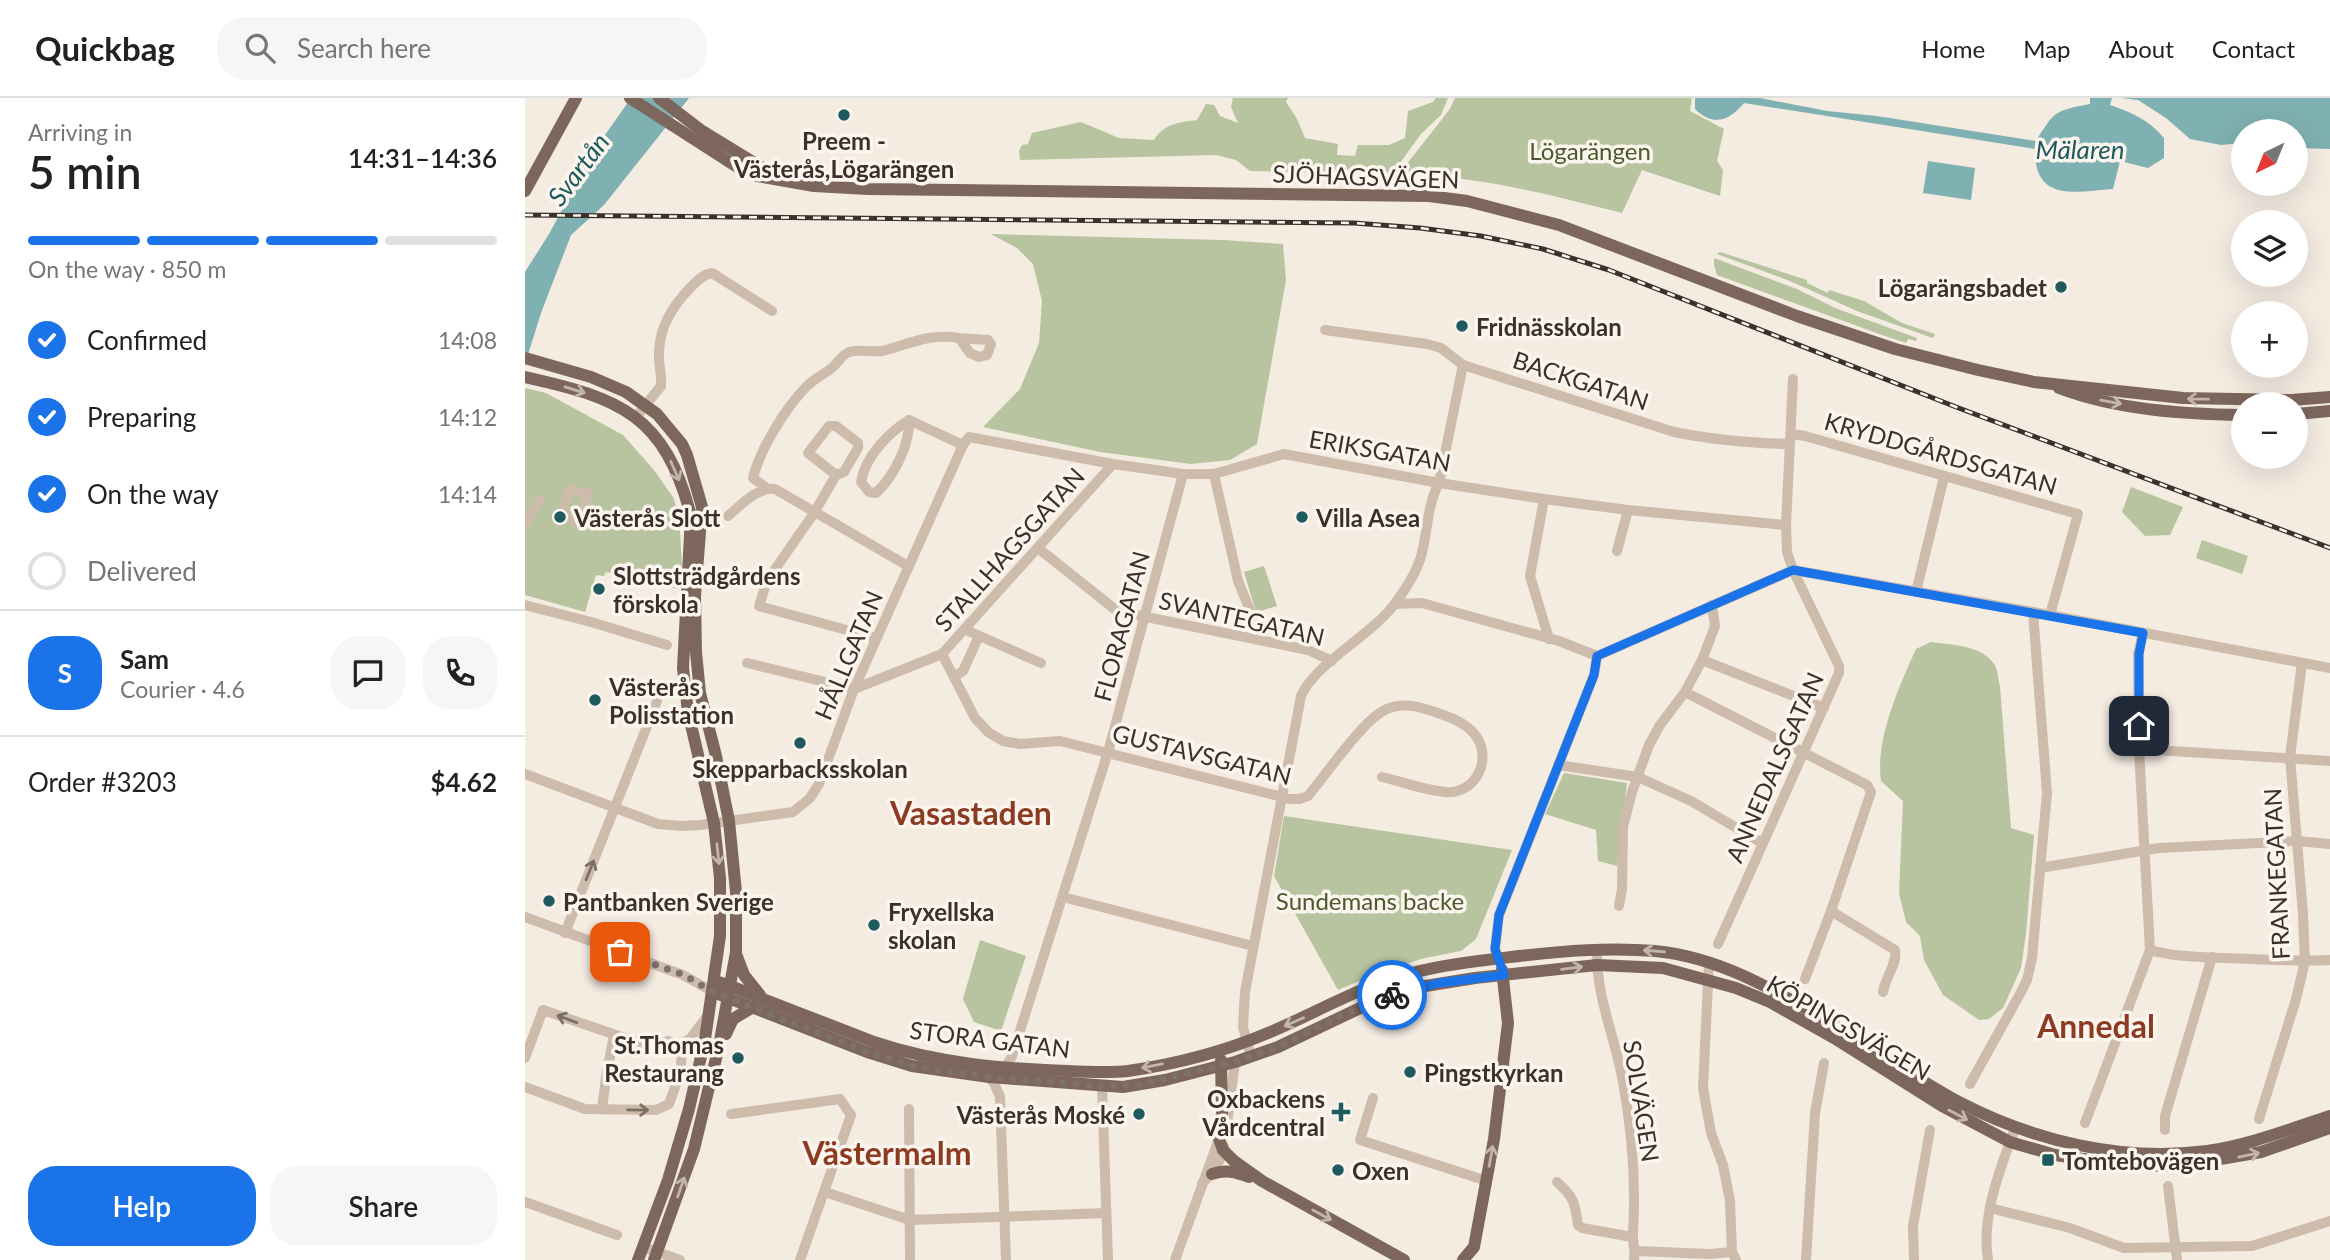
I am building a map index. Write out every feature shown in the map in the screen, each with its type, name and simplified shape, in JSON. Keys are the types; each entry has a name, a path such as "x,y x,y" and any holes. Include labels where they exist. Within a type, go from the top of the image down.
{"main road":[{"path":"525,191 573,98"},
{"path":"630,98 702,131 782,180"},
{"path":"647,98 676,118"},
{"path":"659,98 676,118"},
{"name":"SJÖHAGSVÄGEN","path":"676,118 742,170 757,176 814,186 868,189 1429,196 1467,201 1559,225 1797,316 1895,349 2046,383 2231,401"},
{"path":"529,359 591,377 626,392 657,414 682,444 696,479 702,507 695,596 698,677 729,821 736,892 736,952 757,1002 733,1019 719,1046"},
{"path":"525,377 599,397 636,416 649,429 671,461 685,493 691,516 683,668 688,712 714,823 721,920 725,923 722,988 719,1046 694,1149 656,1256"},
{"name":"SJÖHAGSVÄGEN","path":"2046,383 2084,398 2125,405 2199,414 2231,414"},
{"name":"SJÖHAGSVÄGEN","path":"2308,399 2330,397"},
{"path":"2308,405 2330,404"},
{"path":"2308,413 2330,411"},
{"name":"KÖPINGSVÄGEN","path":"1225,1050 1370,986 1406,974 1498,958 1597,950 1658,951 1709,962 1751,978 1955,1100 2015,1128 2043,1137 2111,1151 2164,1154 2221,1148 2329,1125"},
{"path":"638,1260 668,1180 686,1120 708,1015 736,952"},
{"path":"1478,1260 1474,1247 1495,1139 1508,1023 1504,975 1498,958"},
{"name":"KÖPINGSVÄGEN","path":"1229,1064 1278,1047 1344,1014 1397,993 1439,983 1597,965 1663,968 1736,988 1795,1015 1942,1107 2010,1142 2055,1155 2090,1161 2164,1166 2197,1163 2261,1152 2329,1125"},
{"name":"STORA GATAN","path":"722,988 875,1055 912,1066 989,1077 1102,1086 1138,1085 1229,1064"},
{"name":"STORA GATAN","path":"757,1002 911,1052 1006,1067 1126,1071 1225,1050"},
{"path":"1225,1050 1229,1064 1221,1096 1221,1144 1245,1170 1262,1181 1384,1256 1404,1260"},
{"path":"1185,1076 1197,1076 1210,1081 1221,1096"},
{"path":"1212,1174 1221,1171 1236,1172 1262,1181"},
{"path":"1463,1260 1474,1247"}],"street":[{"path":"636,416 661,386 659,353 662,329 667,318 676,303 707,273 720,276 772,311"},
{"name":"BACKGATAN","path":"1325,330 1441,348 1463,365 1674,432 1746,443 1791,439"},
{"path":"768,489 753,478 756,466 776,428 807,386 832,368 846,353 886,350 924,338 959,338"},
{"path":"1251,1057 1243,1027 1245,992 1301,696 1310,681 1395,604 1420,560 1463,365"},
{"name":"ANNEDALSGATAN","path":"1719,944 1796,767 1805,754 1837,679 1839,666 1787,552 1793,379"},
{"path":"909,420 909,429 897,464 883,487 876,493 869,492 861,482 868,464 896,428 909,420"},
{"name":"ERIKSGATAN","path":"909,420 966,441 1183,474 1214,474 1284,454 1439,483 1544,499 1786,525"},
{"path":"836,475 808,453 829,425 836,426 858,443 858,448 844,472 836,475 814,513 767,581 759,606 876,638"},
{"name":"KRYDDGÅRDSGATAN","path":"1791,439 1805,436 2078,514 2050,615"},
{"name":"HÅLLGATAN","path":"525,774 658,824 682,826 793,812 810,798 819,784 854,689 966,441"},
{"name":"STALLHAGSGATAN","path":"854,689 942,654 1113,464"},
{"name":"FLORAGATAN","path":"1006,1067 1012,1056 1108,752 1183,474"},
{"path":"1214,474 1238,581 1256,625 1255,639"},
{"path":"1916,592 1944,477"},
{"path":"728,516 759,492 775,489 908,566"},
{"path":"1544,499 1530,576 1549,639"},
{"path":"525,523 540,500"},
{"path":"1617,551 1628,510"},
{"name":"SVANTEGATAN","path":"1038,548 1117,611 1308,650 1332,661"},
{"path":"1395,604 1422,603 1549,639 1597,656 1793,570 2330,668"},
{"path":"525,605 667,645"},
{"path":"1619,906 1626,809 1649,745 1660,725 1685,692 1702,660 1715,626 1712,605"},
{"path":"1970,1084 2027,980 2032,958 2047,793 2032,612"},
{"path":"966,630 1041,663"},
{"path":"2085,1123 2150,950 2139,750 2139,654 2143,633"},
{"path":"955,676 963,671 979,636"},
{"name":"GUSTAVSGATAN","path":"942,654 975,718 988,732 1003,741 1020,744 1060,741 1281,798 1299,799 1308,796 1363,728 1387,709 1402,705 1447,716 1469,729 1481,746 1483,756 1480,772 1473,783 1458,791 1446,792 1382,776"},
{"path":"1498,958 1495,949 1499,915 1594,675 1597,656"},
{"path":"1702,660 1747,680 1824,708"},
{"path":"747,663 854,689"},
{"name":"FRANKEGATAN","path":"2259,1119 2305,961 2290,757 2302,663"},
{"path":"1685,692 1867,785 1871,792 1831,912 1805,979"},
{"path":"565,933 657,701"},
{"path":"2139,750 2330,761"},
{"path":"1559,765 1637,777 1691,801 1762,843"},
{"path":"2040,868 2145,850 2297,841 2330,844"},
{"path":"1063,897 1254,946"},
{"path":"1831,912 1895,950 1896,956 1885,982 1884,992"},
{"name":"STORA GATAN","path":"525,918 722,988"},
{"name":"SOLVÄGEN","path":"1597,950 1597,980 1624,1091 1634,1186 1632,1237 1635,1256"},
{"path":"2150,950 2162,954 2212,957 2330,960"},
{"path":"2165,1130 2165,1116 2212,957"},
{"path":"1635,1256 1734,1256 1730,1201 1723,1165 1711,1133 1704,1102 1709,962"},
{"path":"525,1058 543,1010 655,1047 668,1041 678,1045 689,1040 708,1015"},
{"path":"602,1109 605,1077 614,1035"},
{"path":"525,1087 585,1109 656,1110 669,1104 682,1057 678,1045"},
{"path":"1805,1260 1815,1114 1824,1063"},
{"path":"1202,1183 1212,1174 1221,1144 1229,1064"},
{"path":"989,1077 1000,1097 1006,1260"},
{"path":"1102,1086 1108,1260"},
{"path":"1373,1098 1360,1140 1487,1181"},
{"path":"731,1114 840,1099 851,1115 800,1260"},
{"path":"909,1109 910,1260"},
{"path":"1988,1260 1985,1241 1990,1208 2015,1128"},
{"path":"1913,1260 1913,1226 1930,1130"},
{"path":"1175,1260 1202,1183 1221,1144"},
{"path":"1557,1182 1573,1200 1578,1212 1578,1225 1587,1230 1632,1237"},
{"path":"2168,1186 2177,1260"},
{"path":"825,1192 910,1220 1106,1213"},
{"path":"525,1202 617,1235"},
{"path":"1990,1208 2070,1228 2124,1248 2252,1246 2330,1221"},
{"path":"643,1247 656,1256 680,1260"}],"green space":[{"path":"1233,98 1288,98 1286,102 1305,138 1338,144 1337,155 1355,156 1358,145 1389,145 1405,138 1408,111 1433,102 1436,98 1448,98 1441,115 1421,134 1392,174 1250,171 1236,160 1216,155 1020,160 1019,151 1022,145 1028,144 1032,133 1081,122 1119,138 1154,140 1167,127 1197,120 1206,104 1214,105 1220,116 1238,123 1231,107"},
{"name":"Lögarängen","path":"1455,98 1692,98 1690,111 1724,129 1717,161 1723,170 1720,196 1642,170 1622,213 1490,183 1410,175 1406,165 1450,109"},
{"path":"991,234 1283,244 1286,280 1257,444 1230,460 1191,464 1100,452 983,427 1020,389 1039,343 1042,301 1033,264 1017,248"},
{"path":"1720,252 1807,280 1807,283 1828,293 1829,290 1864,301 1902,323 1935,334 1933,338 1857,311 1790,281 1717,254"},
{"path":"1714,258 1797,289 1835,308 1917,338 1916,341 1908,339 1906,343 1717,275"},
{"path":"525,388 546,393 623,435 654,470 673,497 679,513 682,566 678,589 606,572 604,576 596,575 585,612 525,595"},
{"path":"2131,487 2183,507 2170,535 2145,536 2122,512"},
{"path":"2202,540 2248,556 2242,574 2196,558"},
{"path":"1264,566 1277,606 1256,612 1244,572"},
{"path":"1931,642 1974,649 1989,658 1995,666 2000,686 2011,828 2034,835 2021,968 2003,1008 1989,1019 1979,1020 1943,995 1924,960 1920,936 1906,922 1899,893 1903,801 1881,781 1880,765 1885,731 1896,696 1916,649"},
{"path":"1564,773 1627,783 1617,866 1598,861 1596,830 1545,814"},
{"name":"Sundemans backe","path":"1284,816 1512,850 1476,939 1461,951 1425,958 1383,971 1338,990 1274,876"},
{"path":"980,940 1026,956 1001,1031 974,1022 963,999"}],"water":[{"path":"631,98 689,98 604,205 571,235 525,364 525,272 549,234 593,152"},
{"name":"Mälaren","path":"1695,98 1760,98 1827,111 1877,116 2036,141 2057,113 2090,104 2090,98 2112,98 2110,105 2140,118 2164,138 2164,158 2148,168 2120,161 2113,189 2071,192 2049,186 2041,178 2035,149 1744,103 1727,118 1715,120 1695,109"},
{"name":"Mälaren","path":"2121,98 2330,98 2330,149 2308,148 2308,119 2231,119 2231,144 2221,145 2190,139 2166,118 2138,100"},
{"path":"1928,161 1975,168 1971,200 1923,193"}],"railway":[{"path":"525,215 1354,223 1481,236 1543,249 1609,270 1956,407 2330,548"}],"way so far":[{"path":"620,952 684,975 713,992 883,1058 949,1073 1064,1084 1123,1087 1185,1076 1278,1047 1344,1014 1392,995"}],"place":[{"name":"Preem - Västerås,Lögarängen","path":"844,115"},
{"name":"Lögarängsbadet","path":"2061,287"},
{"name":"Fridnässkolan","path":"1462,326"},
{"name":"Västerås Slott","path":"560,517"},
{"name":"Villa Asea","path":"1302,517"},
{"name":"Slottsträdgårdens förskola","path":"599,589"},
{"name":"Västerås Polisstation","path":"595,700"},
{"name":"Skepparbacksskolan","path":"800,743"},
{"name":"Pantbanken Sverige","path":"549,901"},
{"name":"Fryxellska skolan","path":"874,925"},
{"name":"St.Thomas Restaurang","path":"738,1058"},
{"name":"Pingstkyrkan","path":"1410,1072"},
{"name":"Oxbackens Vårdcentral","path":"1341,1112"},
{"name":"Västerås Moské","path":"1139,1114"},
{"name":"Tomtebovägen","path":"2048,1160"},
{"name":"Oxen","path":"1338,1170"}],"district":[{"name":"Vasastaden","path":"971,812"},
{"name":"Annedal","path":"2096,1025"},
{"name":"Västermalm","path":"887,1152"}],"route":[{"path":"1392,995 1439,983 1504,975 1495,949 1496,924 1594,675 1597,656 1793,570 2143,633 2139,654 2139,726"}],"water label":[{"name":"Svartån","path":"578,169"}]}
